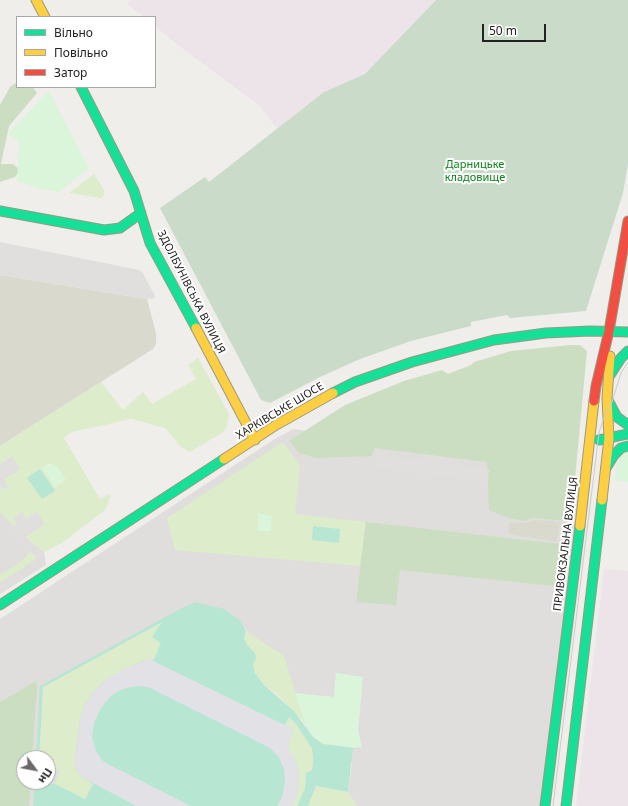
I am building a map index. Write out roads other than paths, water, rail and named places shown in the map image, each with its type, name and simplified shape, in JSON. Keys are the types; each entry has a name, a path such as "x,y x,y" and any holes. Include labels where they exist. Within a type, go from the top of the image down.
{"main road":[{"path":"36,0 44,16"},
{"name":"ЗДОЛБУНІВСЬКА ВУЛИЦЯ","path":"82,88 134,191 150,243 255,440"},
{"path":"0,211 104,230 120,228 141,213"},
{"path":"566,806 609,438 607,398 611,353 609,331 628,221"},
{"name":"ХАРКІВСЬКЕ ШОСЕ","path":"609,331 624,325 628,325"},
{"name":"ХАРКІВСЬКЕ ШОСЕ","path":"0,605 276,425 328,395 362,380 412,362 467,346 520,336 546,333 609,331 628,332"},
{"name":"ПРИВОКЗАЛЬНА ВУЛИЦЯ","path":"545,806 578,547 596,386 609,331"},
{"path":"609,376 621,358 628,351"},
{"path":"607,398 617,417 628,425"},
{"path":"590,442 628,434"},
{"path":"605,469 614,455 621,448 628,446"}],"tram line":[{"path":"553,806 599,433 603,420 612,402 621,373 628,362"}],"park label":[{"name":"Дарницьке кладовище","path":"475,171"}]}
